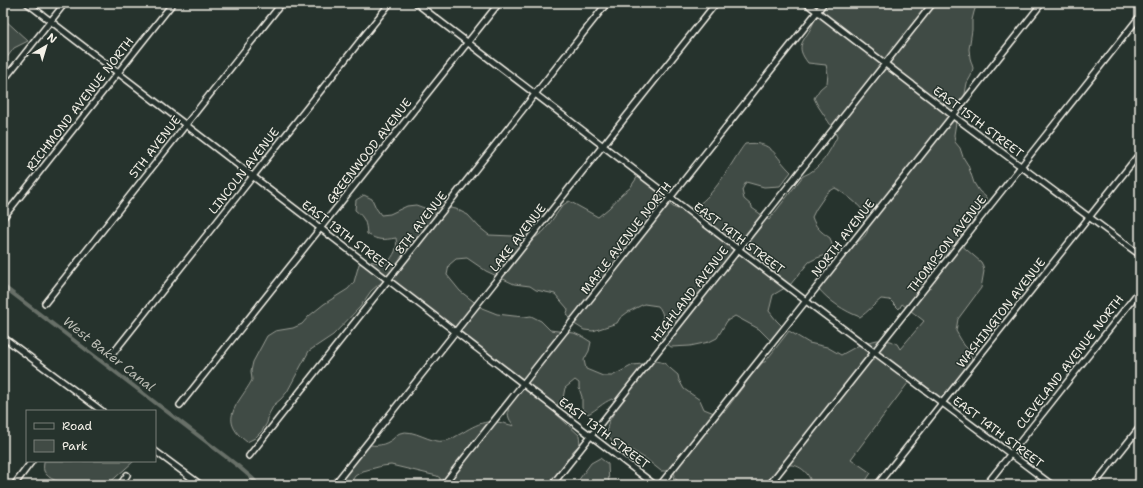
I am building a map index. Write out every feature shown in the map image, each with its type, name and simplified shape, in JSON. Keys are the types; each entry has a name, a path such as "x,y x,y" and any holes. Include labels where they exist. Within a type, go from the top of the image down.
{"street":[{"name":"EAST 13TH STREET","path":"27,3 655,485"},
{"path":"3,81 65,3"},
{"name":"RICHMOND AVENUE NORTH","path":"3,218 173,3"},
{"name":"5TH AVENUE","path":"45,303 282,3"},
{"name":"LINCOLN AVENUE","path":"114,352 390,3"},
{"name":"EAST 14TH STREET","path":"416,3 738,250 1052,485"},
{"name":"GREENWOOD AVENUE","path":"180,405 499,3"},
{"name":"8TH AVENUE","path":"249,456 608,3"},
{"name":"LAKE AVENUE","path":"334,485 716,3"},
{"name":"EAST 15TH STREET","path":"806,3 952,116 1140,255"},
{"name":"MAPLE AVENUE NORTH","path":"443,485 824,3"},
{"name":"HIGHLAND AVENUE","path":"552,485 933,3"},
{"name":"NORTH AVENUE","path":"660,485 1042,3"},
{"name":"THOMPSON AVENUE","path":"769,485 1140,16"},
{"name":"WASHINGTON AVENUE","path":"877,485 1140,153"},
{"name":"CLEVELAND AVENUE NORTH","path":"986,485 1140,290"},
{"path":"3,337 101,410"},
{"path":"1094,485 1140,427"},
{"path":"156,452 201,485"},
{"path":"14,485 31,462"},
{"path":"120,485 127,475"}],"green space":[{"path":"822,3 977,3 972,20 969,49 973,68 967,83 964,99 957,116 954,135 955,142 960,148 968,165 974,183 979,191 986,197 984,202 987,208 960,244 981,262 984,271 981,288 958,319 956,331 964,345 969,350 973,362 940,404 911,379 851,459 871,473 863,485 807,485 810,479 802,469 795,466 786,465 780,468 765,485 677,485 678,481 673,477 675,474 668,471 661,471 628,447 618,446 612,441 608,435 607,427 615,410 617,400 615,402 612,399 588,414 582,407 582,397 579,383 575,380 565,388 563,398 554,412 579,435 580,444 573,451 550,485 440,485 440,478 437,476 391,465 363,471 355,476 349,485 335,485 367,444 384,444 400,433 411,433 434,440 445,441 482,423 499,422 514,426 509,418 508,409 511,401 521,386 516,379 387,281 378,285 371,291 360,307 333,335 309,351 287,392 274,405 262,431 255,438 247,442 238,434 233,426 233,411 252,380 251,371 253,362 267,336 275,331 293,328 302,324 309,316 324,304 348,289 354,282 359,264 368,261 387,264 393,255 396,249 396,238 381,239 367,234 364,220 355,210 356,200 364,195 372,199 381,215 390,214 407,206 416,205 430,210 445,207 456,209 468,215 489,235 536,237 544,231 563,205 569,201 598,217 630,188 638,176 655,188 673,207 686,210 696,206 716,187 745,144 754,143 762,144 772,150 791,172 780,186 764,187 746,182 742,190 744,199 752,206 752,208 769,220 803,176 809,173 824,160 837,137 814,98 820,89 827,83 828,74 826,65 808,63 801,48","holes":["835,188 858,205 863,211 869,223 868,229 864,237 856,243 842,260 828,272 818,288 837,305 860,317 881,299 890,300 899,309 902,304 924,321 900,349 897,344 891,341 877,340 861,344 841,355 827,347 809,343 789,331 765,362 763,362 751,376 725,411 714,413 704,409 700,400 684,389 678,375 664,363 657,361 633,365 612,376 603,376 586,369 584,360 589,351 591,342 574,333 550,330 541,321 531,316 524,317 497,314 482,308 460,291 447,275 449,265 456,259 467,258 486,271 514,284 530,286 536,290 555,294 567,308 570,322 584,330 593,331 617,323 620,318 628,312 644,304 658,306 663,315 660,330 661,337 671,347 690,346 709,342 717,338 727,321 735,316 759,329 770,340 782,326 769,311 773,295 790,285 809,262 826,255 833,248 830,238 819,229 812,217 827,193"]},
{"path":"3,18 28,41 14,48 3,63"},
{"path":"600,458 608,464 609,485 575,485 591,463"},
{"path":"44,462 133,462 107,485 63,483 48,476 44,471"}],"waterway":[{"name":"West Baker Canal","path":"3,286 238,466 258,485"}]}
